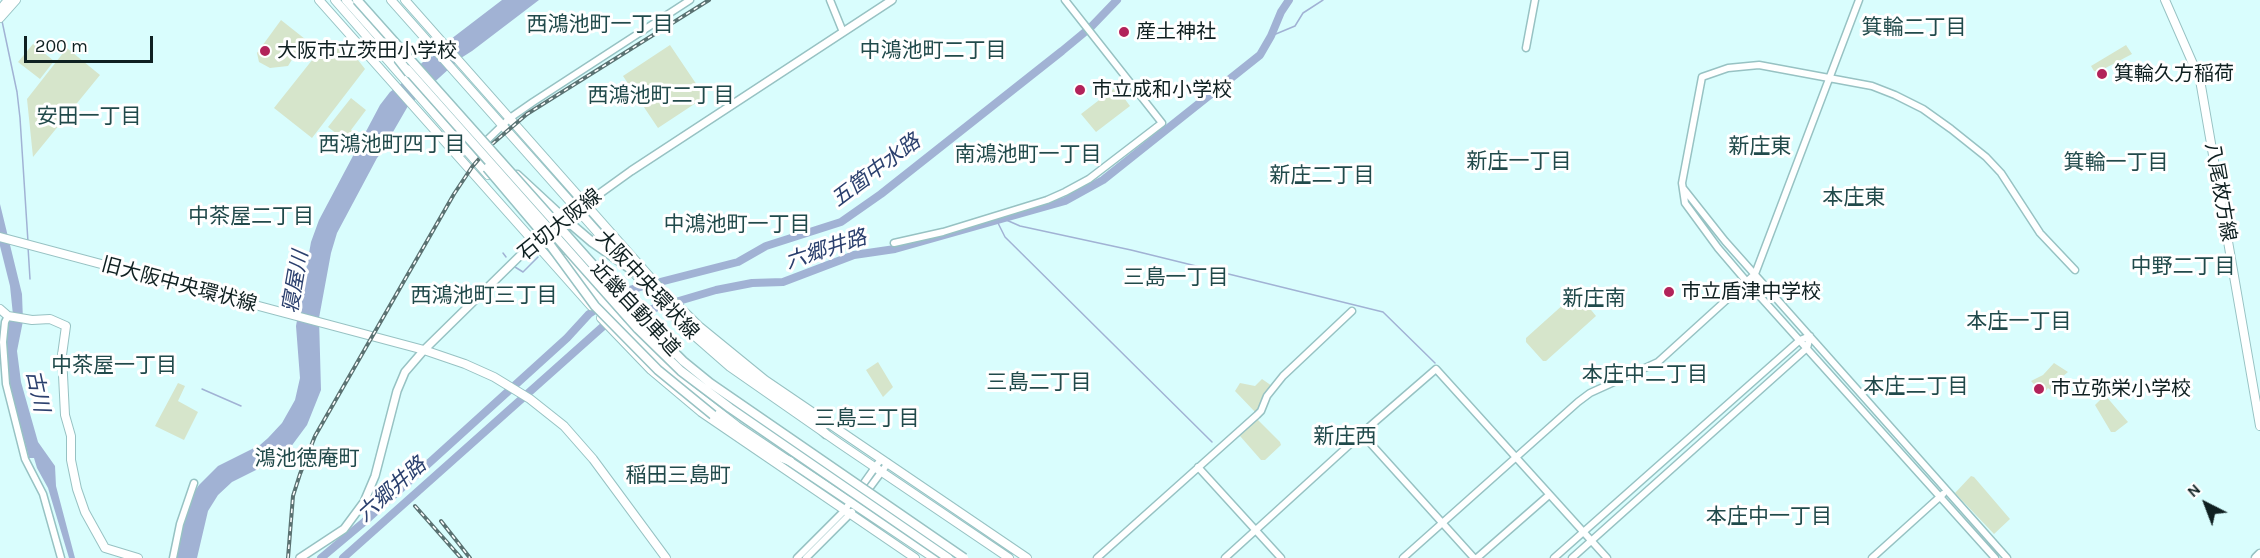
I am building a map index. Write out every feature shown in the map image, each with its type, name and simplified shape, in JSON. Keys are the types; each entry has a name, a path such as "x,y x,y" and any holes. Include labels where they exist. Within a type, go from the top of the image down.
{"highway":[{"name":"近畿自動車道","path":"346,0 638,329 681,371 730,408 948,558"},
{"name":"近畿自動車道","path":"357,0 644,322 683,361 710,383 964,558"},
{"path":"398,59 537,228 595,306 658,370 713,415 764,451 790,461"},
{"path":"493,152 584,236 642,277 702,336 741,369 807,415 826,434"}],"main road":[{"path":"4,9 16,0"},
{"path":"319,0 594,310 651,370 701,412 915,558"},
{"path":"333,0 357,42"},
{"path":"333,0 602,303 651,355 688,388 737,426 934,558"},
{"name":"大阪中央環状線","path":"391,0 644,286 720,360 1009,558"},
{"path":"403,0 414,15 427,25 676,305 745,365 1027,558"},
{"name":"石切大阪線","path":"300,558 341,531 352,521 364,502 375,476 399,385 405,372 424,350 542,234 585,202 892,0"},
{"name":"八尾枚方線","path":"2165,0 2200,80 2260,426"},
{"name":"旧大阪中央環状線","path":"0,237 424,350 465,364 518,391 564,426 593,459 666,558"},
{"path":"0,309 10,316 50,319 66,326 62,355 65,415 71,436 71,460 76,489 85,512 105,548 138,558"},
{"path":"923,500 956,515 1011,547"}],"street":[{"path":"465,164 510,118 690,0"},
{"path":"830,0 843,32"},
{"path":"894,243 953,229 1047,200 1065,192 1089,179 1162,123 1065,0"},
{"path":"1526,48 1534,0"},
{"path":"1403,558 1584,397 1658,362 1755,274 1859,0"},
{"path":"1995,558 1747,282 1718,248 1685,203 1682,183 1702,77 1728,68 1752,65 1872,86 1895,94 1923,109 1986,157 2001,173 2040,233 2074,270"},
{"path":"1683,188 1755,274 2007,558"},
{"path":"1097,558 1261,411 1267,396 1283,376 1352,311"},
{"path":"10,316 4,322 3,347 6,384 25,459 43,494 61,558"},
{"path":"1554,558 1800,340 1810,336"},
{"path":"1572,558 1808,348 1810,336"},
{"path":"1225,558 1436,369 1607,558"},
{"path":"1362,434 1476,558 1549,495"},
{"path":"806,558 847,513 884,461"},
{"path":"1198,467 1281,558"},
{"path":"174,558 180,524 194,483"},
{"path":"1872,558 1946,491"},
{"path":"796,558 847,513"}],"green space":[{"path":"281,20 305,39 288,66 270,68 259,62 257,53"},
{"path":"328,40 358,60 365,69 312,138 274,108"},
{"path":"33,44 54,61 40,79 18,62"},
{"path":"670,45 705,97 658,128 623,76"},
{"path":"2126,45 2132,54 2098,72 2094,71 2091,66"},
{"path":"67,48 100,75 33,157 27,99"},
{"path":"1116,87 1130,106 1096,132 1081,114"},
{"path":"351,98 366,110 351,130 354,133 347,142 328,127"},
{"path":"1575,294 1578,294 1596,316 1546,361 1543,361 1526,342 1526,338"},
{"path":"878,362 893,387 883,397 866,370"},
{"path":"2054,363 2068,372 2053,392 2048,388 2043,394 2031,381 2043,375"},
{"path":"1262,379 1272,386 1262,398 1256,413 1235,391 1240,383 1255,386"},
{"path":"178,383 185,386 178,401 198,412 184,440 155,426"},
{"path":"2105,395 2128,422 2115,432 2111,432 2095,405"},
{"path":"1256,418 1281,445 1265,460 1261,460 1240,436 1240,433"},
{"path":"1971,476 2010,519 1994,534 1955,493"}],"water":[{"path":"502,0 539,0 461,58 408,106 386,144 384,153 377,158 337,233 319,318 321,390 307,425 290,448 268,464 232,482 218,495 208,511 197,558 176,558 182,526 192,495 199,485 218,466 260,445 268,438 282,423 295,400 300,378 296,326 311,242 319,220 380,105 390,92 402,83 401,81 430,56 432,57 451,39"},
{"path":"0,204 22,294 23,321 17,351 21,382 38,442 55,466 56,486 75,558 69,558 48,488 34,458 29,458 8,379 6,356 8,321 13,315 10,286 0,246"}],"waterway":[{"name":"五箇中水路","path":"321,558 364,522 567,338 589,314 625,291 738,262 766,246 841,222 881,194 1062,51 1091,27 1117,0"},
{"name":"六郷井路","path":"343,558 608,322 716,290 752,283 783,282 854,255 895,249 1065,201 1103,180 1260,55 1289,0"},
{"path":"1271,36 1295,26 1303,13 1323,0"},
{"path":"2,21 17,92 28,242"},
{"path":"1004,219 1020,226 1131,250 1383,312 1435,363"},
{"path":"997,221 1005,237 1212,442"},
{"path":"28,247 30,279"},
{"path":"503,253 506,257"},
{"path":"515,267 523,272 538,257"},
{"path":"202,389 241,406"}],"railway":[{"path":"288,558 293,496 315,436 454,194 472,167 491,145 527,114 709,0"},
{"path":"415,506 461,558"},
{"path":"441,521 470,558"}],"place":[{"name":"産土神社","path":"1124,32"},
{"name":"大阪市立茨田小学校","path":"265,51"},
{"name":"箕輪久方稲荷","path":"2102,74"},
{"name":"市立成和小学校","path":"1080,90"},
{"name":"市立盾津中学校","path":"1669,292"},
{"name":"市立弥栄小学校","path":"2039,389"}],"district":[{"name":"西鴻池町一丁目","path":"600,25"},
{"name":"箕輪二丁目","path":"1914,28"},
{"name":"中鴻池町二丁目","path":"933,51"},
{"name":"西鴻池町二丁目","path":"661,96"},
{"name":"安田一丁目","path":"89,117"},
{"name":"西鴻池町四丁目","path":"392,145"},
{"name":"新庄東","path":"1760,147"},
{"name":"南鴻池町一丁目","path":"1028,155"},
{"name":"新庄一丁目","path":"1519,162"},
{"name":"箕輪一丁目","path":"2116,163"},
{"name":"新庄二丁目","path":"1322,176"},
{"name":"本庄東","path":"1854,198"},
{"name":"中茶屋二丁目","path":"251,217"},
{"name":"中鴻池町一丁目","path":"737,225"},
{"name":"中野二丁目","path":"2183,267"},
{"name":"三島一丁目","path":"1176,278"},
{"name":"西鴻池町三丁目","path":"484,296"},
{"name":"新庄南","path":"1594,299"},
{"name":"本庄一丁目","path":"2019,322"},
{"name":"中茶屋一丁目","path":"114,366"},
{"name":"本庄中二丁目","path":"1645,375"},
{"name":"三島二丁目","path":"1039,383"},
{"name":"本庄二丁目","path":"1916,387"},
{"name":"三島三丁目","path":"867,419"},
{"name":"新庄西","path":"1345,437"},
{"name":"鴻池徳庵町","path":"307,459"},
{"name":"稲田三島町","path":"678,476"},
{"name":"本庄中一丁目","path":"1769,517"}],"water label":[{"name":"寝屋川","path":"296,282"},
{"name":"古川","path":"37,391"}]}
